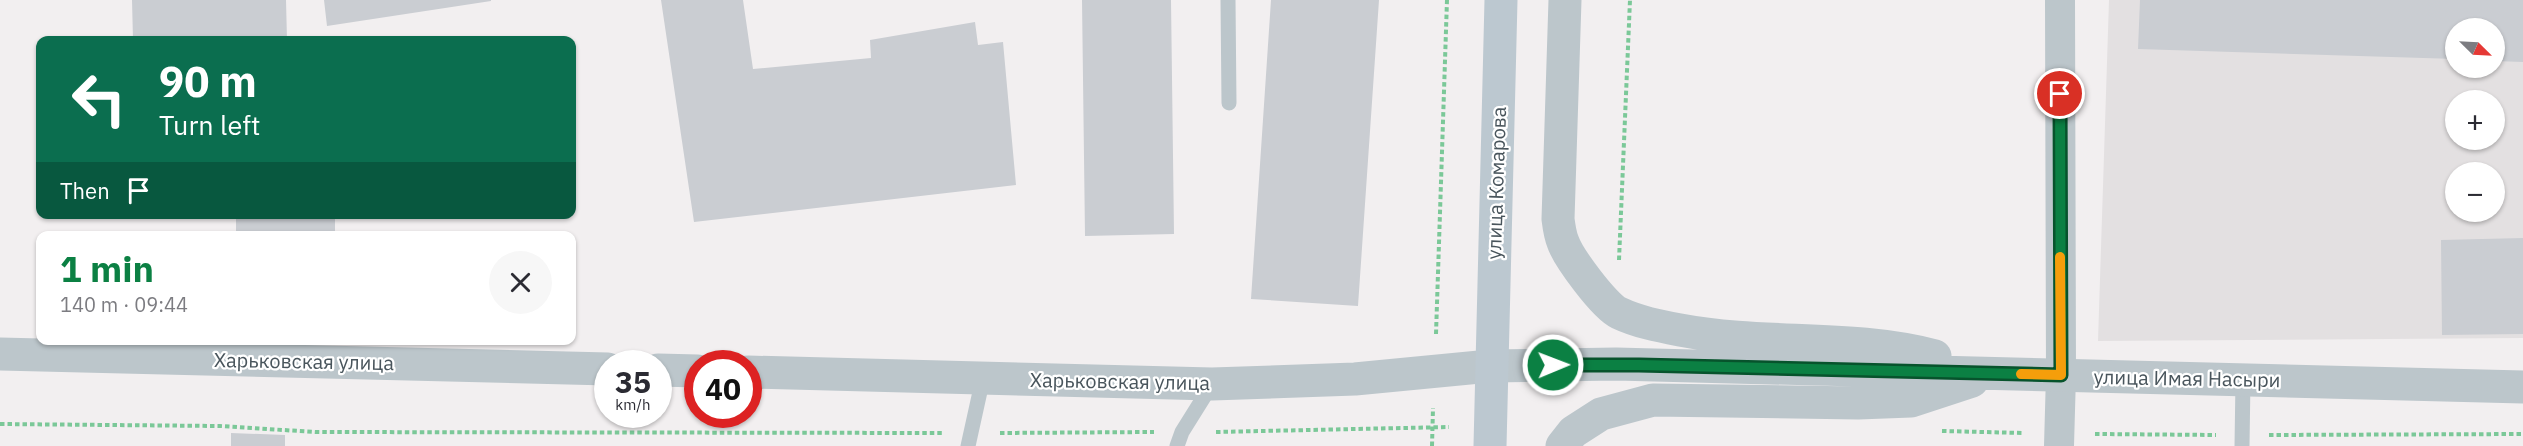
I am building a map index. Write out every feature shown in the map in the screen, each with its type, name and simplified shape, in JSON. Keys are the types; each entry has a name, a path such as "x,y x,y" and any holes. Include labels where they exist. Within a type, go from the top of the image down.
{"main road":[{"name":"улица Комарова","path":"1490,446 1490,366 1501,0"}],"street":[{"path":"1565,0 1558,219 1563,243 1579,269 1612,308 1650,324 1706,335 1909,349 1994,373"},
{"path":"2058,446 2061,375 2060,0"},
{"name":"Харьковская улица","path":"0,354 594,369"},
{"name":"улица Имая Насыри","path":"1490,366 1628,364 2523,387"},
{"name":"Харьковская улица","path":"762,372 1212,384 1355,379 1490,366"},
{"path":"1562,446 1573,432 1600,414 1653,400 1858,403 1911,401 1994,373"}],"lane":[{"path":"1228,0 1229,103"},
{"path":"970,439 983,378"},
{"path":"2242,446 2243,380"},
{"path":"1179,439 1212,384"}],"path":[{"path":"1436,341 1447,0"},
{"path":"1619,265 1630,0"},
{"path":"1432,446 1433,404"},
{"path":"0,424 220,426 315,432 970,439 1179,439 1449,427"}],"shaded area":[{"path":"2109,0 2523,0 2523,338 2098,341"}],"building":[{"path":"132,0 286,0 287,36 133,36"},
{"path":"324,0 491,0 491,1 327,26"},
{"path":"661,0 743,0 753,69 871,58 870,40 975,22 978,45 1003,42 1016,185 694,222"},
{"path":"1082,0 1171,0 1174,234 1085,236"},
{"path":"1271,0 1379,0 1358,306 1251,299"},
{"path":"2140,0 2523,0 2523,62 2505,61 2505,18 2445,18 2445,59 2138,49"},
{"path":"236,219 335,219 335,231 236,231"},
{"path":"2523,238 2523,334 2442,335 2441,240"},
{"path":"231,433 285,435 285,446 231,446"}],"slow traffic":[{"path":"2021,374 2061,375 2060,257"}],"route":[{"path":"1553,365 1616,364 2061,375 2060,94"}]}
